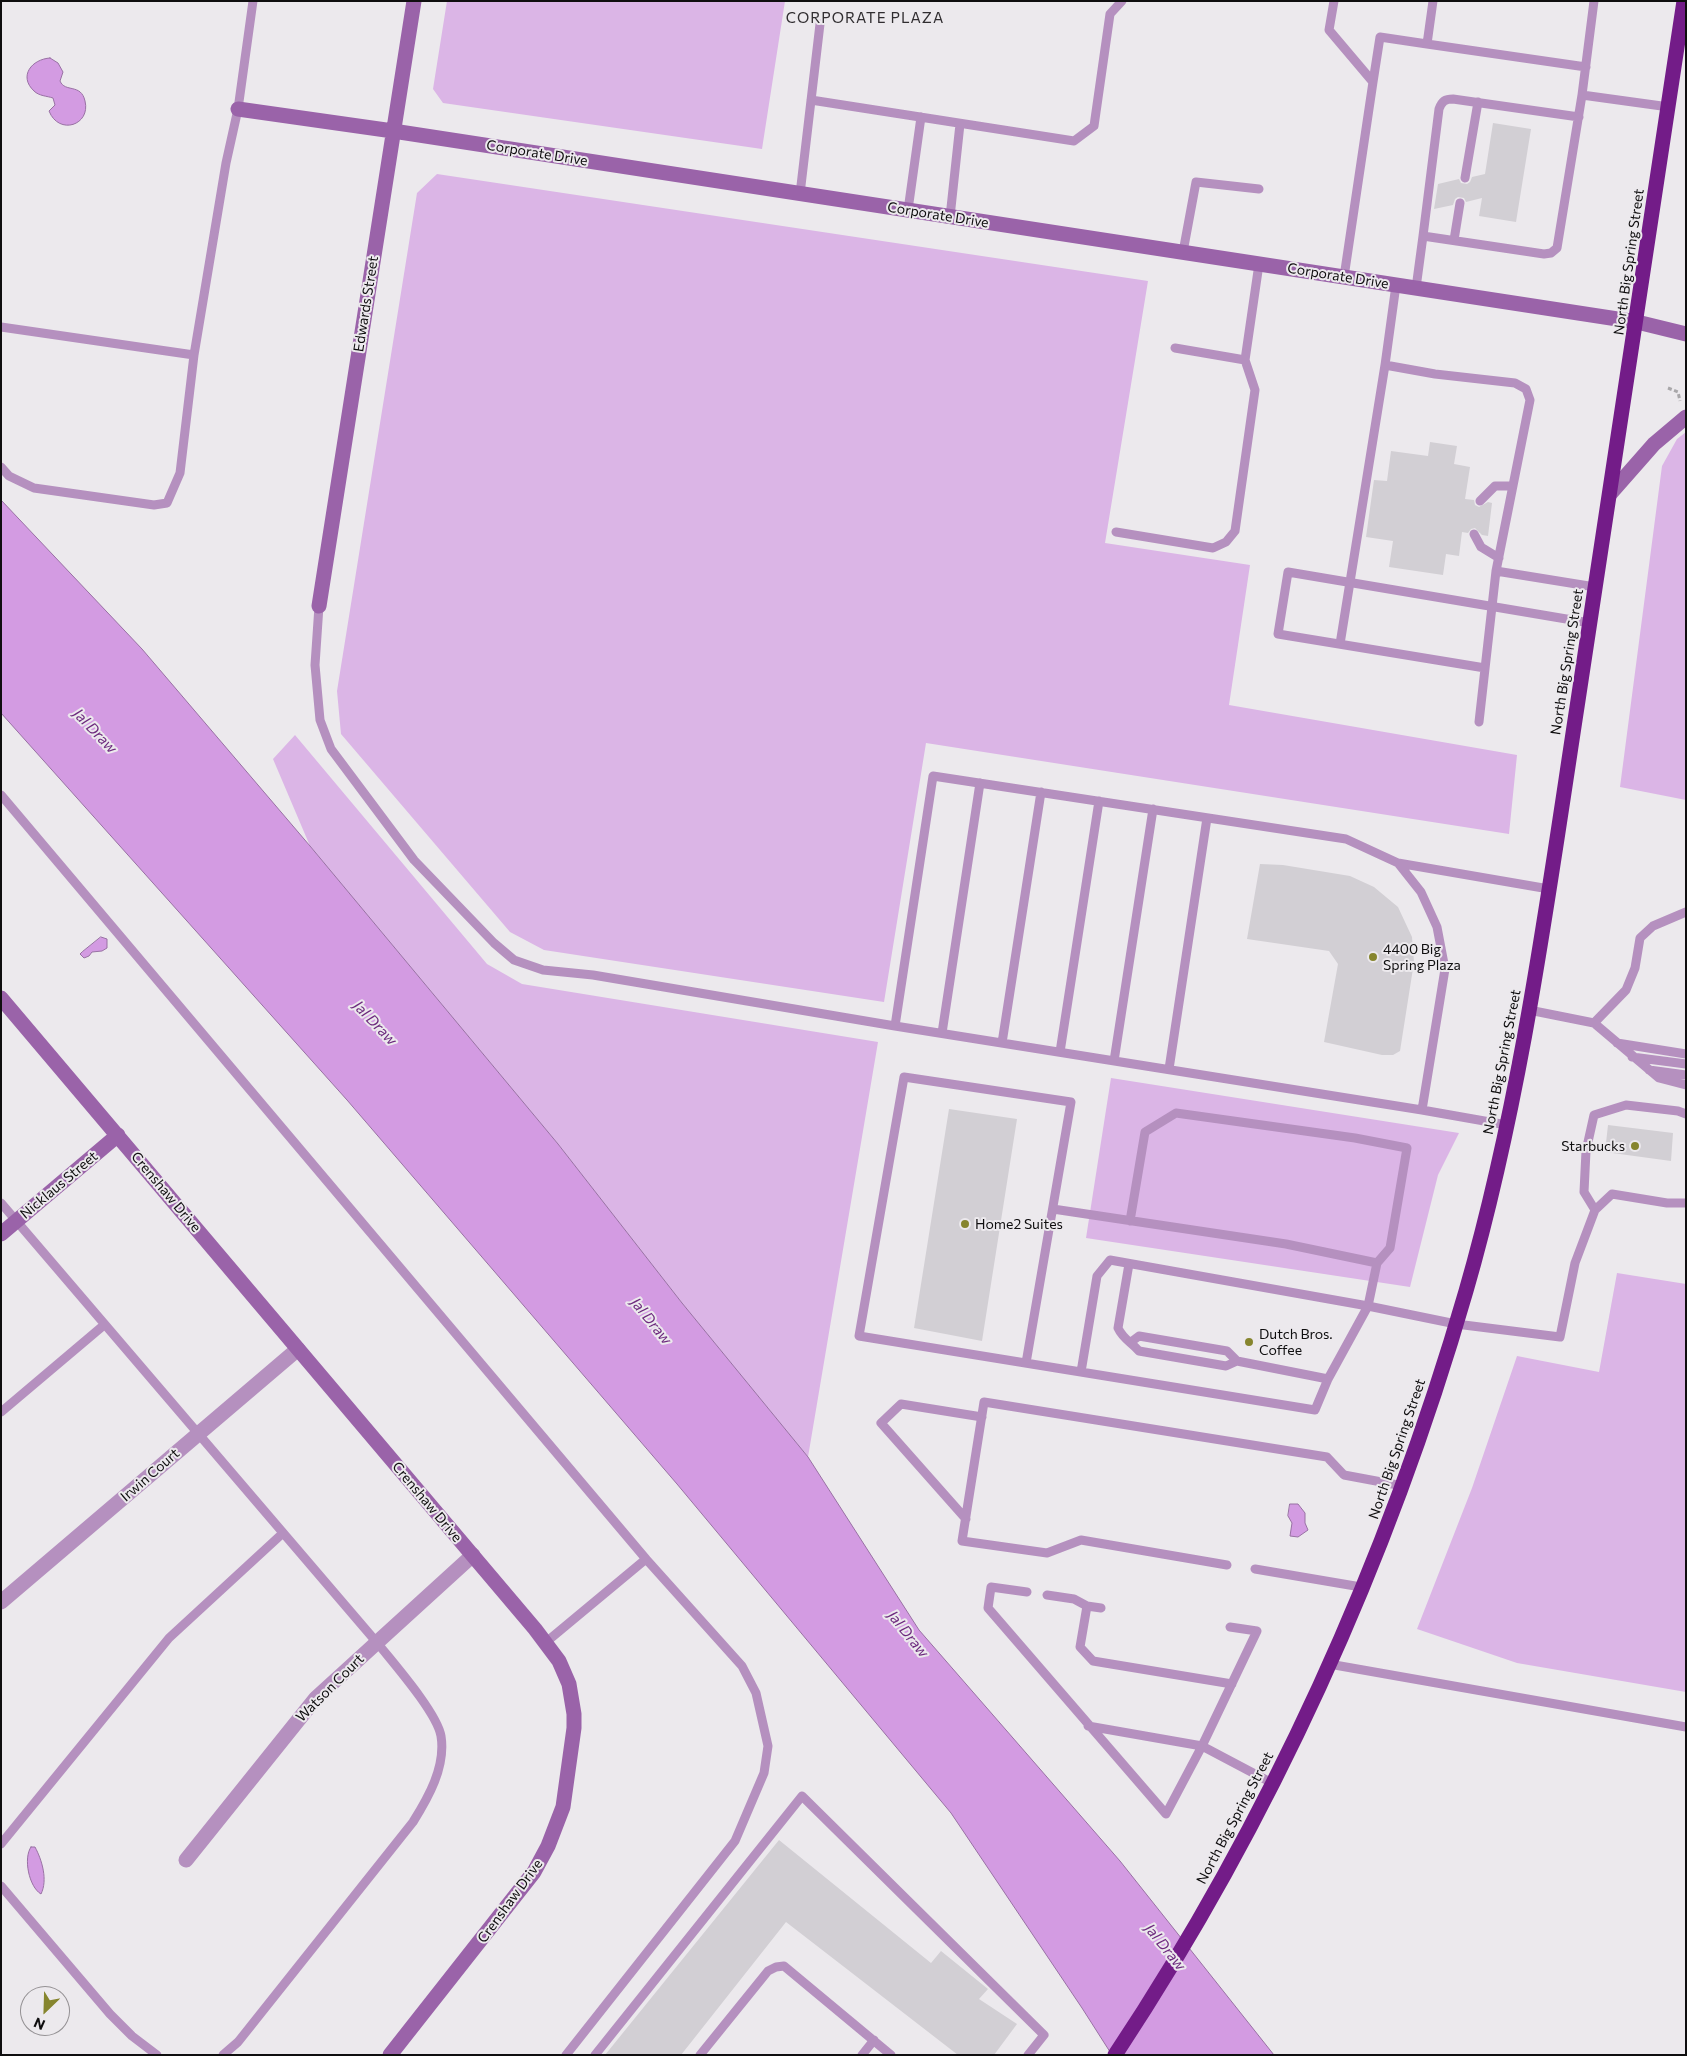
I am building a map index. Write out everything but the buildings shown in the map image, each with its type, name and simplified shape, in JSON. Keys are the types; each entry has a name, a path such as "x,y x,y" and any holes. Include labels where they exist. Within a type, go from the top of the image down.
{"highway":[{"name":"North Big Spring Street","path":"1115,2055 1151,2002 1242,1843 1329,1664 1402,1486 1456,1324 1477,1249 1507,1125 1529,1010 1637,322 1684,7"}],"street":[{"name":"Edwards Street","path":"319,606 414,1"},
{"name":"Corporate Drive","path":"238,109 393,131 1637,322 1686,334"},
{"path":"1610,494 1654,444 1686,417"},
{"name":"Crenshaw Drive","path":"1,998 546,1643 559,1661 569,1684 574,1714 571,1753 560,1819 534,1872 390,2055"},
{"name":"Nicklaus Street","path":"1,1234 118,1136"},
{"name":"Irwin Court","path":"1,1602 298,1348"},
{"name":"Watson Court","path":"186,1860 316,1698 472,1555"}],"lane":[{"path":"1,467 9,476 34,488 154,505 167,503 180,474 194,355 226,163 238,109 253,1"},
{"path":"811,100 1074,141 1094,126 1110,14 1122,1"},
{"path":"1334,1 1329,30 1373,82"},
{"path":"1428,44 1433,1"},
{"path":"1423,236 1544,254 1551,253 1557,248 1579,117 1594,1"},
{"path":"800,194 820,24"},
{"path":"1344,277 1380,37 1586,67"},
{"path":"1582,95 1669,107"},
{"path":"1416,288 1439,109 1442,102 1446,99 1478,102 1579,117"},
{"path":"1465,178 1478,102"},
{"path":"908,210 921,117"},
{"path":"950,217 960,124"},
{"path":"1183,252 1196,182 1259,189"},
{"path":"1454,240 1460,203"},
{"path":"1116,532 1212,548 1226,542 1235,531 1255,390 1245,360 1259,264"},
{"path":"1340,644 1396,285"},
{"path":"1,327 194,355"},
{"path":"1175,348 1245,360"},
{"path":"1385,365 1435,374 1515,383 1526,389 1530,400 1496,571 1479,722"},
{"path":"1480,501 1495,486 1513,486"},
{"path":"1474,534 1481,547 1499,558"},
{"path":"1496,571 1595,587"},
{"path":"1485,668 1278,634 1288,572 1590,623"},
{"path":"319,606 315,665 318,702 320,720 331,749 414,860 494,943 514,960 544,970 593,975 942,1034 1507,1125"},
{"path":"895,1026 933,776 1346,839 1398,863 1549,889"},
{"path":"942,1034 980,783"},
{"path":"1002,1043 1041,792"},
{"path":"1,795 646,1559 742,1666 756,1693 768,1746 764,1773 735,1841 566,2055"},
{"path":"1060,1052 1099,801"},
{"path":"1114,1061 1153,809"},
{"path":"1169,1070 1208,818"},
{"path":"1398,863 1421,892 1438,928 1445,969 1422,1110"},
{"path":"1594,1023 1626,990 1635,968 1640,938 1653,926 1686,912"},
{"path":"1529,1010 1594,1023 1658,1078 1686,1085"},
{"path":"1616,1043 1686,1054"},
{"path":"1632,1056 1686,1064"},
{"path":"1649,1070 1686,1076"},
{"path":"1026,1363 1071,1102 904,1077 859,1336 1315,1410 1328,1379 1368,1306 1377,1263 1390,1248 1407,1148 1355,1138 1176,1113 1145,1132 1130,1221"},
{"path":"1595,1210 1584,1192 1586,1151 1594,1115 1626,1105 1678,1111 1686,1114"},
{"path":"1081,1372 1097,1276 1110,1260 1368,1306 1456,1324 1560,1337 1575,1262 1595,1210 1612,1194 1667,1203 1686,1203"},
{"path":"1,1203 377,1642 434,1717 441,1735 442,1750 435,1780 427,1799 412,1822 238,2042 222,2055"},
{"path":"1053,1209 1286,1244 1377,1263"},
{"path":"1129,1264 1118,1328 1123,1338 1131,1342 1139,1351 1226,1366 1237,1361"},
{"path":"1,1412 104,1324"},
{"path":"1131,1342 1139,1336 1227,1351 1237,1361 1328,1379"},
{"path":"1227,1565 1081,1540 1047,1553 962,1540 984,1402 1327,1457 1344,1475 1402,1486"},
{"path":"966,1519 881,1423 901,1404 982,1417"},
{"path":"1,1844 169,1638 283,1533"},
{"path":"546,1643 646,1559"},
{"path":"1254,1569 1361,1587"},
{"path":"1027,1592 991,1587 988,1608 1166,1814 1202,1746 1257,1631 1230,1627"},
{"path":"1047,1595 1101,1608"},
{"path":"1087,1606 1080,1646 1092,1661 1232,1684"},
{"path":"1329,1664 1686,1727"},
{"path":"1088,1726 1202,1746 1272,1784"},
{"path":"595,2055 802,1796 1044,2035 1028,2055"},
{"path":"1,1886 110,2014 137,2041 157,2055"},
{"path":"700,2055 768,1971 784,1966 801,1978 891,2055"},
{"path":"862,2055 874,2040"}],"path":[{"path":"1668,388 1678,392 1680,401"}],"shaded area":[{"path":"447,1 785,1 762,149 443,103 433,89"},
{"path":"437,174 1148,281 1105,543 1250,565 1229,705 1517,755 1509,834 926,743 884,1002 544,950 510,932 341,734 337,691 417,193"},
{"path":"1686,432 1686,800 1620,787 1662,466 1677,439"},
{"path":"295,735 487,964 522,984 878,1042 808,1457 682,1303 558,1144 310,846 273,759"},
{"path":"1111,1078 1459,1133 1438,1175 1410,1287 1086,1238"},
{"path":"1617,1273 1686,1284 1686,1692 1517,1663 1417,1629 1472,1488 1517,1356 1599,1372"}],"water":[{"path":"50,58 58,63 63,72 60,81 62,85 77,90 83,95 86,109 79,121 73,124 66,125 54,119 49,111 55,105 53,98 36,93 27,80 29,69 33,65 38,61"},
{"name":"Jal Draw","path":"1,500 142,649 310,846 558,1144 682,1303 808,1457 919,1630 1120,1861 1274,2055 1112,2055 951,1813 677,1484 347,1100 1,713"},
{"path":"101,937 107,939 107,948 102,951 92,952 84,958 80,954 82,952"},
{"path":"1290,1504 1298,1504 1305,1513 1305,1523 1308,1530 1298,1537 1290,1536 1292,1523 1288,1516"},
{"path":"31,1847 35,1847 43,1870 44,1883 41,1894 33,1885 28,1872 27,1865"}],"place":[{"name":"4400 Big Spring Plaza","path":"1373,957"},
{"name":"Starbucks","path":"1635,1146"},
{"name":"Home2 Suites","path":"965,1224"},
{"name":"Dutch Bros. Coffee","path":"1249,1342"}],"district":[{"name":"CORPORATE PLAZA","path":"865,18"}]}
